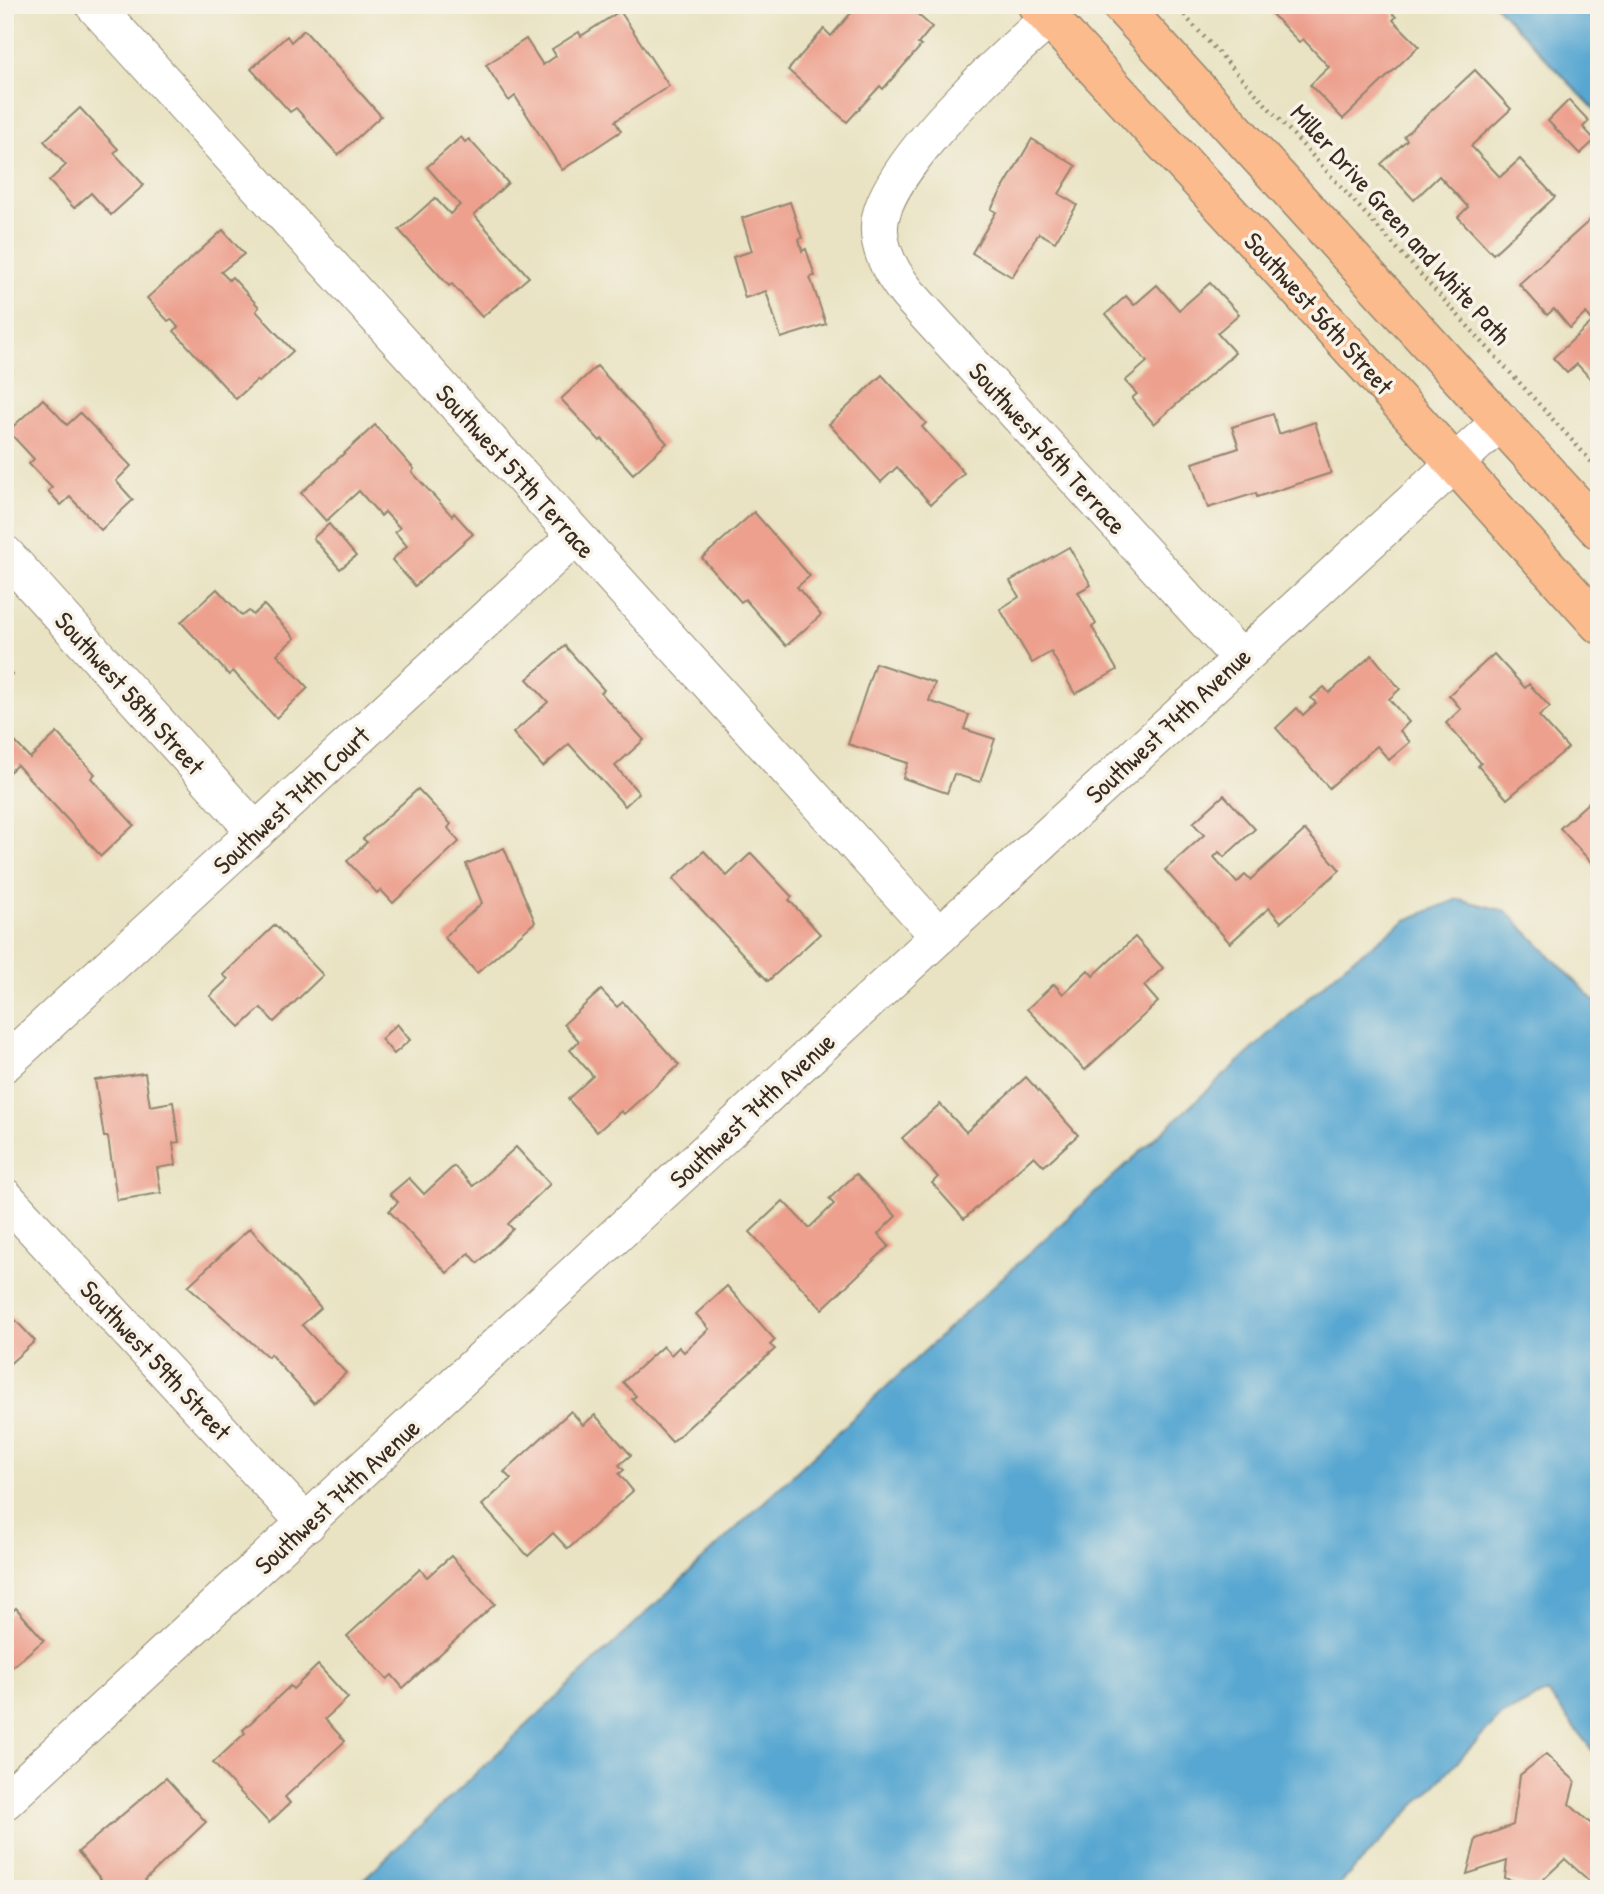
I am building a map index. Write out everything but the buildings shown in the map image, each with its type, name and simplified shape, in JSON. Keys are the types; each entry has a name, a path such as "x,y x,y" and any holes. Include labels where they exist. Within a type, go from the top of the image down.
{"main road":[{"path":"1121,5 1599,530"},
{"name":"Southwest 56th Street","path":"1050,10 1599,624"}],"street":[{"name":"Southwest 57th Terrace","path":"94,5 939,936"},
{"name":"Southwest 56th Terrace","path":"1050,10 934,133 895,186 882,211 881,239 890,268 908,294 1241,659"},
{"name":"Southwest 74th Avenue","path":"5,1801 939,936 1501,421"},
{"name":"Southwest 74th Court","path":"5,1063 575,537"},
{"name":"Southwest 58th Street","path":"5,554 256,832"},
{"name":"Southwest 59th Street","path":"5,1197 307,1524"}],"path":[{"name":"Miller Drive Green and White Path","path":"1175,5 1599,470"}],"water":[{"path":"1495,5 1599,5 1599,114 1595,110"},
{"path":"1458,899 1506,911 1599,1005 1599,1759 1547,1692 1500,1717 1335,1889 353,1889 1003,1277 1345,965 1406,920"}]}
